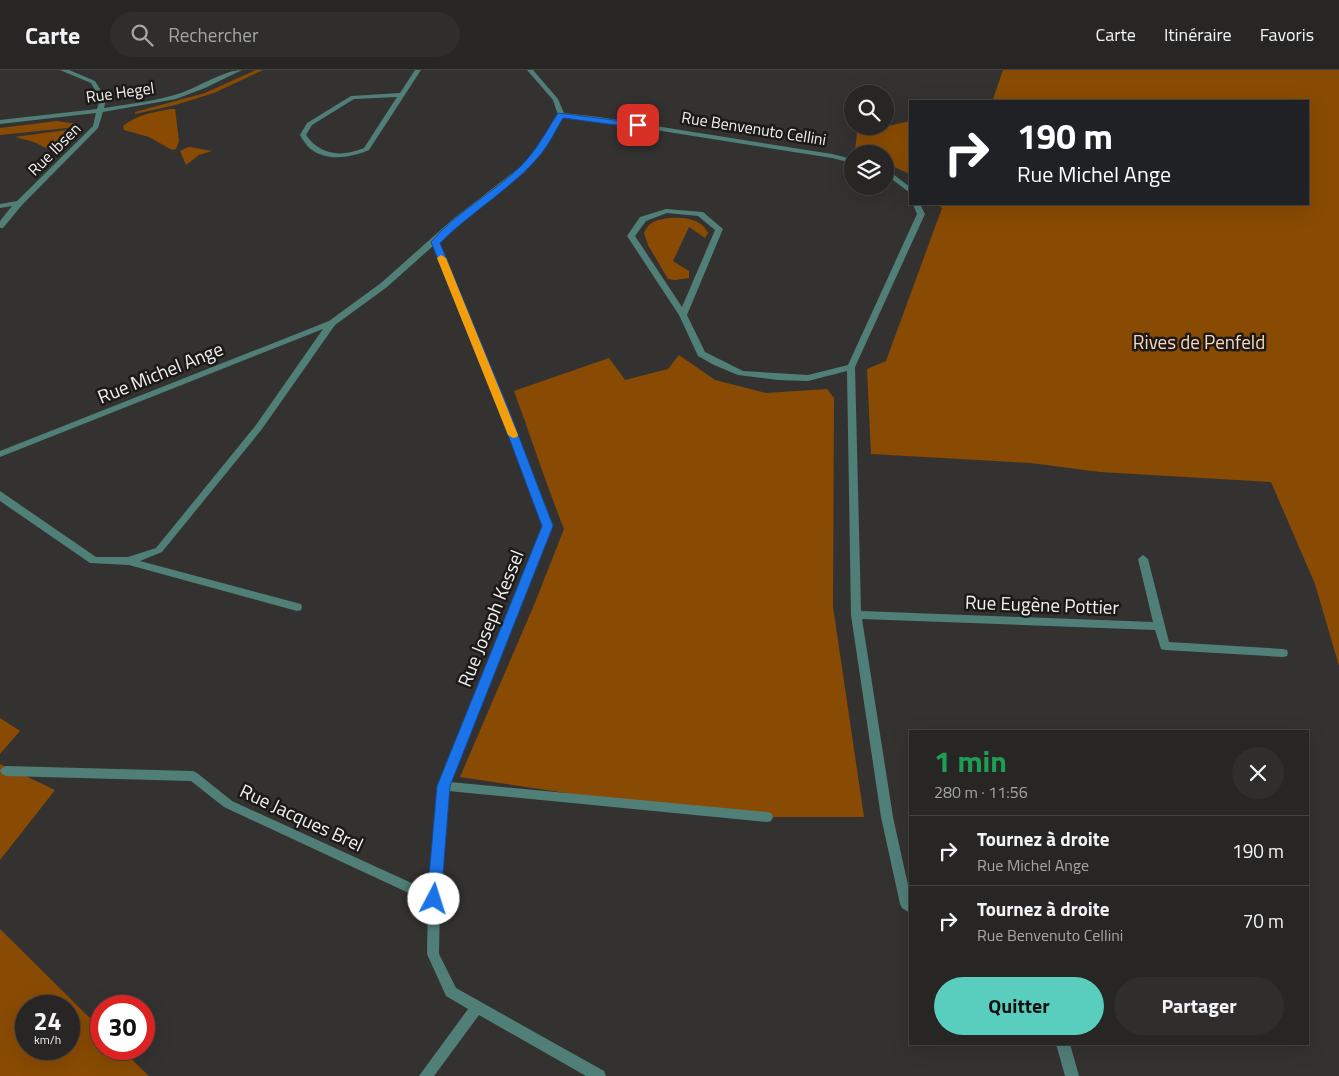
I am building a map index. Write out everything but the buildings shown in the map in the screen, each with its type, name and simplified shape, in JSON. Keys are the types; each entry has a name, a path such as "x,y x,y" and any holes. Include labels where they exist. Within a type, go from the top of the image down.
{"street":[{"path":"63,70 93,82 103,99 101,110"},
{"name":"Rue Hegel","path":"0,122 166,100 214,82 239,70"},
{"path":"403,95 353,97 308,124 303,135 314,149 340,156 360,153 367,149 403,95 418,70"},
{"path":"530,70 556,100 561,115"},
{"name":"Rue Ibsen","path":"0,226 19,203 96,128 101,110"},
{"name":"Rue Benvenuto Cellini","path":"561,115 599,119 822,154 844,159"},
{"name":"Rue Michel Ange","path":"0,454 332,323 384,285 435,242 456,221 522,170 539,152 561,115"},
{"path":"894,178 909,190"},
{"path":"0,206 19,203"},
{"path":"909,906 906,904 887,817 856,614 851,367 921,214 917,205"},
{"path":"684,315 719,229 700,214 666,211 643,220 631,236 684,315 701,354 717,363 741,372 778,378 808,378 851,367"},
{"name":"Rue Joseph Kessel","path":"435,242 503,408 548,526 443,786 434,899 433,954 451,992 598,1076"},
{"name":"Rue Michel Ange","path":"129,561 159,550 258,427 332,323"},
{"name":"Rue Michel Ange","path":"0,494 2,498 94,560 129,561 297,607"},
{"path":"1143,559 1165,646 1283,652"},
{"name":"Rue Eugène Pottier","path":"856,614 1159,626"},
{"name":"Rue Jacques Brel","path":"6,771 193,776 228,804 434,899"},
{"path":"443,786 767,817"},
{"path":"426,1076 477,1007"},
{"path":"1063,1045 1072,1076"}],"green space":[{"path":"256,70 263,70 214,93 175,105 135,114 135,112 205,93"},
{"name":"Rives de Penfeld","path":"1003,70 1339,70 1339,666 1315,584 1271,482 1100,472 1031,463 871,454 867,369 886,361 942,208 939,205 1309,205 1309,100 990,100 993,99"},
{"path":"175,109 179,141 176,149 172,150 149,137 124,130 123,126 134,119"},
{"path":"57,121 77,124 67,128 0,135 0,128"},
{"path":"909,121 909,174 894,167 894,145 856,145 857,135 894,135 894,125"},
{"path":"66,130 74,134 73,138 56,153 34,142 15,137"},
{"path":"188,147 212,151 199,155 186,165 180,151"},
{"path":"686,218 696,221 708,233 705,238 689,227 673,261 689,271 689,278 668,279 648,245 644,233 648,226 657,220"},
{"path":"679,355 715,380 766,393 827,389 834,398 833,607 864,817 767,817 626,802 460,777 534,605 564,529 514,391 609,358 625,380 668,369"},
{"path":"0,718 20,731 0,754"},
{"path":"0,764 55,790 0,860"},
{"path":"0,929 67,995 15,995 15,1060 80,1060 80,1008 90,1018 90,1060 132,1060 149,1076 0,1076"}],"slow traffic":[{"path":"441,258 513,435"}],"route":[{"path":"434,899 443,786 548,526 503,408 435,242 456,221 522,170 539,152 561,115 638,125"}]}
